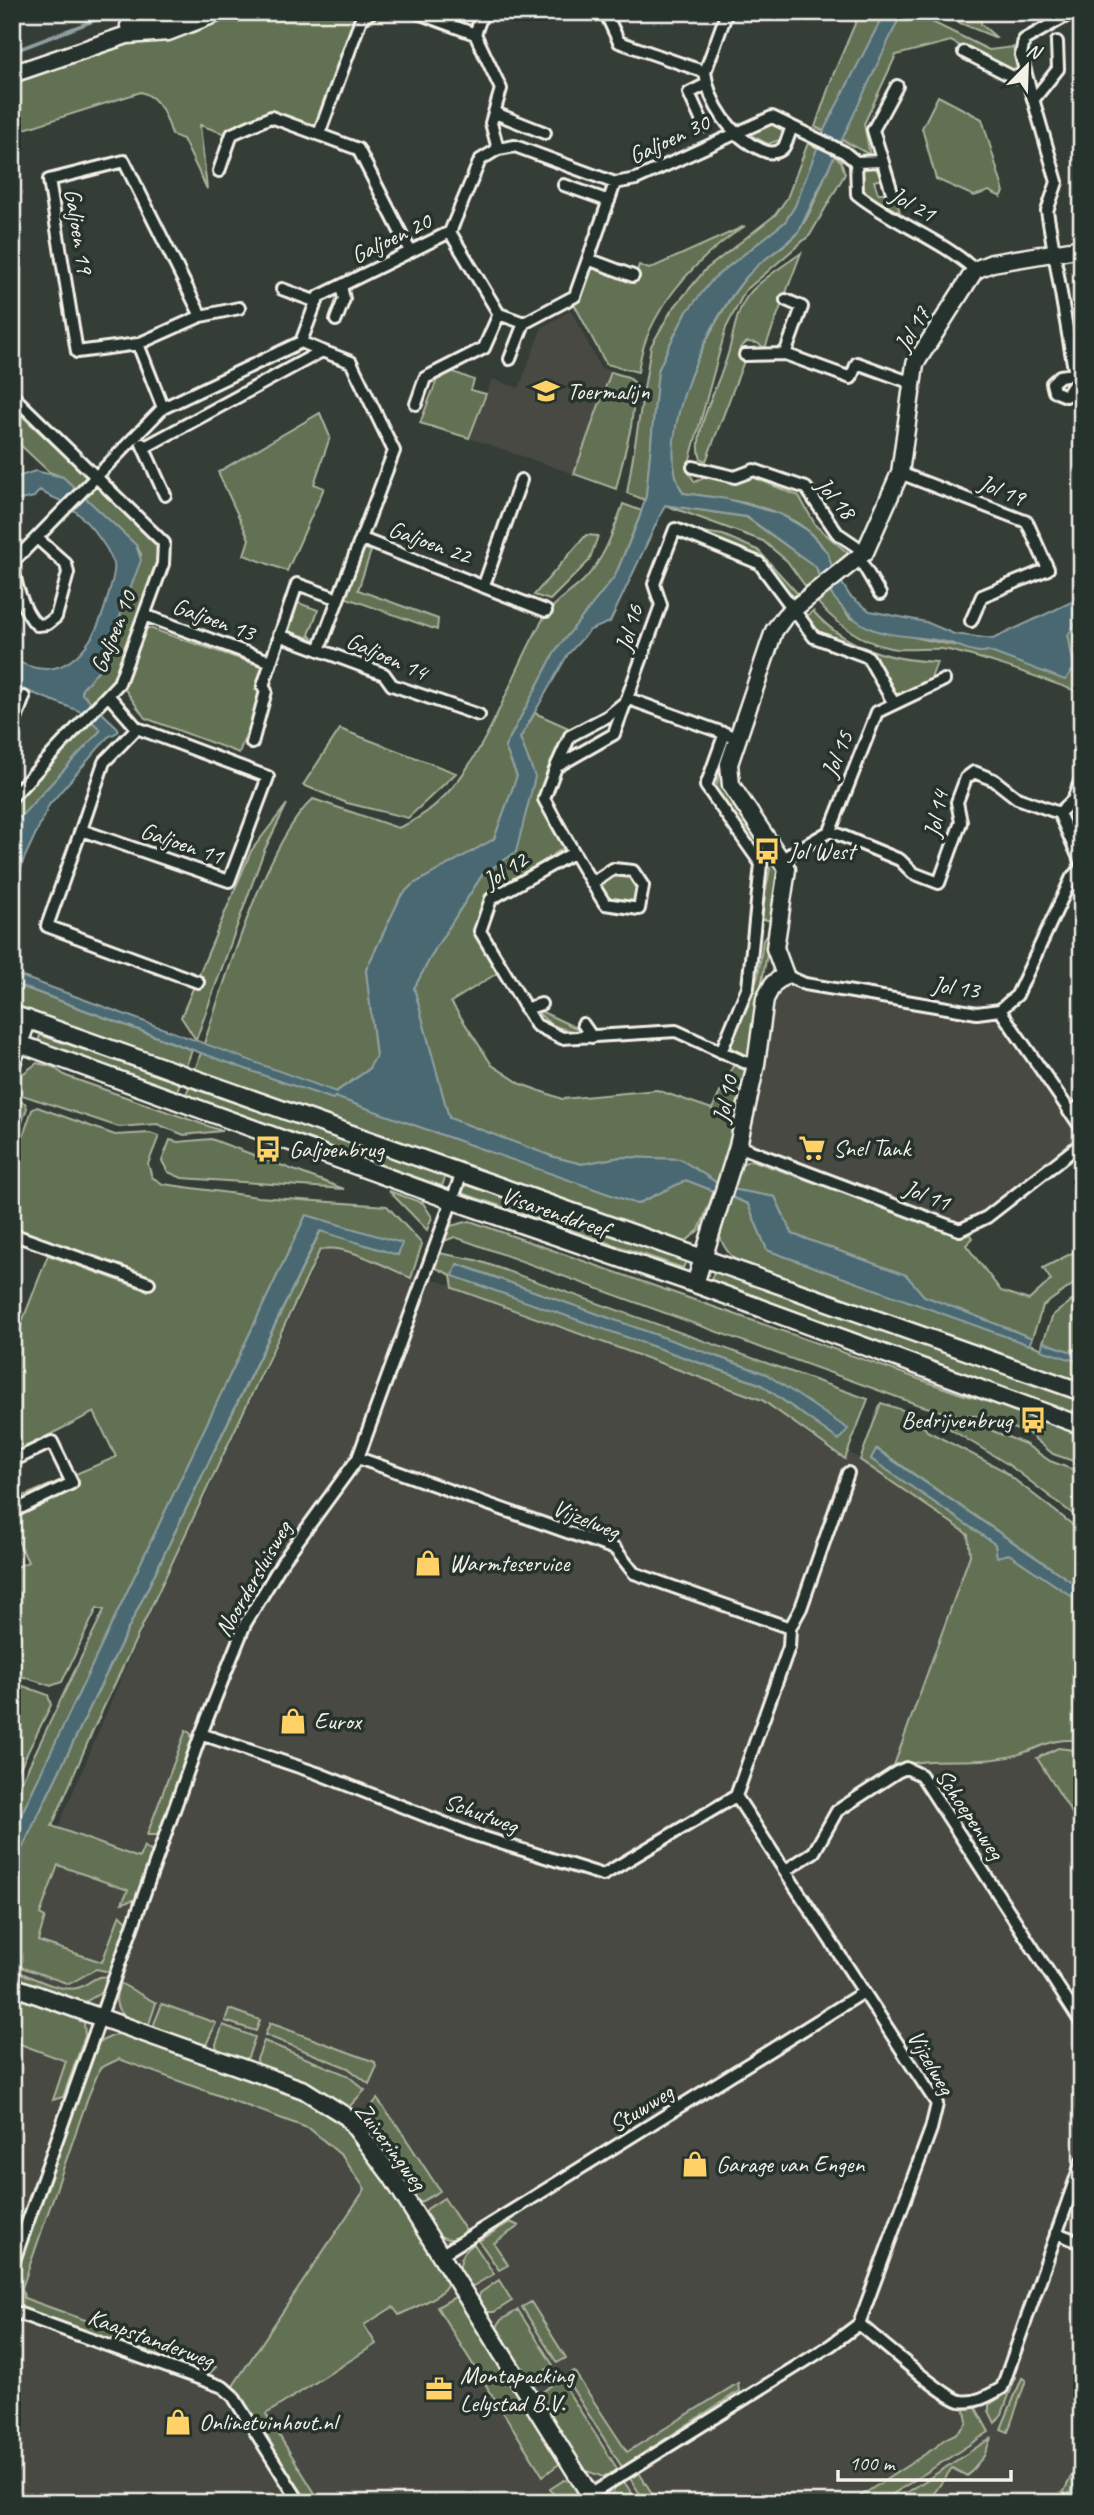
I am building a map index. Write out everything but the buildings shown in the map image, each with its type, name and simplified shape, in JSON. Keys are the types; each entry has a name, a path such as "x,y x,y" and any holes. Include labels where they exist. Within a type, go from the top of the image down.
{"main road":[{"path":"12,64 117,28 164,20 184,12"},
{"path":"12,74 127,35 168,32 220,12"},
{"path":"975,270 992,263 1082,248"},
{"name":"Jol 17","path":"793,609 862,555 900,473 912,383 919,357 975,270"},
{"name":"Jol 10","path":"782,859 731,785 729,757 730,735 774,631 793,609"},
{"path":"782,859 787,869 775,948 785,975"},
{"name":"Jol 10","path":"695,1284 738,1146 756,1064 765,999 774,984 785,975"},
{"path":"12,1063 20,1017"},
{"name":"Visarenddreef","path":"20,1017 1082,1392"},
{"name":"Visarenddreef","path":"16,1043 453,1201 695,1284 1082,1426"},
{"name":"Zuiveringweg","path":"12,1986 304,2091 347,2117 392,2177 593,2499"}],"street":[{"path":"319,134 361,19 372,12"},
{"path":"415,12 475,34 501,89 491,123 498,149"},
{"path":"475,34 483,12"},
{"path":"605,12 619,42 705,72"},
{"path":"727,12 705,72 707,84 733,132 748,144 767,152 775,152 783,148 792,127"},
{"path":"1073,12 1024,40 1021,55 1057,181 1047,211 1074,374"},
{"path":"1034,99 1058,69 1057,42"},
{"path":"964,52 1011,76 1027,78"},
{"path":"704,126 689,93 707,84"},
{"name":"Jol 21","path":"892,192 873,130 897,86"},
{"path":"495,113 545,132"},
{"path":"219,171 232,134 271,117 358,149 410,251"},
{"name":"Galjoen 30","path":"498,149 515,146 615,183 636,179 733,132 772,117 844,152 856,162"},
{"name":"Galjoen 20","path":"317,302 318,297 450,232 480,160 498,149"},
{"name":"Galjoen 19","path":"201,316 124,161 49,180 77,352 138,344 201,316 239,308"},
{"name":"Jol 21","path":"881,161 856,162 857,194 870,204 952,249 975,270"},
{"path":"510,359 524,323 575,296 615,183"},
{"path":"564,185 609,201"},
{"path":"450,232 499,314 524,323"},
{"path":"588,259 634,276"},
{"name":"Galjoen 20","path":"336,320 344,299 341,286"},
{"path":"37,538 66,564 68,573 56,617 47,624 37,625 30,618 13,569 15,560 84,486 163,408 301,342 317,302 282,289"},
{"path":"785,354 802,307 786,300"},
{"path":"416,404 425,378 484,348 499,314"},
{"path":"301,342 321,351"},
{"path":"138,344 163,408"},
{"path":"145,447 321,351"},
{"name":"Galjoen 22","path":"319,650 394,451 351,362 321,351"},
{"path":"745,355 785,354 851,378 856,363 912,383"},
{"path":"12,395 95,475"},
{"path":"133,436 145,447 165,495"},
{"name":"Jol 18","path":"692,467 735,477 754,470 806,488 836,533 862,555"},
{"name":"Jol 19","path":"900,473 1027,522 1048,569 982,596 971,621"},
{"name":"Galjoen 10","path":"12,797 118,684 163,564 164,542 95,475"},
{"name":"Galjoen 22","path":"484,584 520,480"},
{"name":"Jol 16","path":"556,767 614,734 629,699 661,605 654,584 675,529 760,564 793,609"},
{"name":"Galjoen 22","path":"362,539 484,584 546,611"},
{"path":"862,555 880,594"},
{"name":"Galjoen 13","path":"252,743 266,691 263,686 269,662 297,584 331,596"},
{"path":"793,609 814,637 868,657 892,702"},
{"name":"Galjoen 13","path":"144,615 269,662"},
{"name":"Galjoen 14","path":"279,635 384,674 391,685 479,715"},
{"name":"Jol 15","path":"830,831 877,712 892,702 944,680"},
{"name":"Galjoen 11","path":"81,830 229,881 268,777 137,729 108,695"},
{"path":"12,730 24,697"},
{"path":"592,883 613,869 633,871 643,886 639,909 605,904 573,853 544,799 570,736 608,716 629,699 730,735"},
{"path":"137,729 104,762 47,926 198,982"},
{"name":"Jol 10","path":"720,1052 748,987 761,864 706,786 730,735"},
{"name":"Jol 14","path":"830,831 900,860 913,873 939,883 961,822 957,802 966,778 974,772 994,780 1017,798 1059,813"},
{"path":"1082,776 1073,800 1059,813 1082,866"},
{"path":"782,859 830,831"},
{"name":"Jol 12","path":"573,853 491,899 480,931 536,1025 562,1038 676,1031 720,1052 756,1064"},
{"name":"Jol 13","path":"785,975 804,984 977,1013 1000,1010 1017,995 1072,877 1082,866"},
{"path":"756,929 776,928"},
{"path":"526,1009 541,1004"},
{"path":"1000,1010 1082,1129"},
{"path":"583,1024 592,1037"},
{"path":"1069,1112 1082,1105"},
{"name":"Jol 11","path":"738,1146 960,1230 987,1217 1076,1151 1082,1143"},
{"name":"Noordersluisweg","path":"12,2266 201,1734 245,1624 283,1562 358,1458 462,1173"},
{"path":"12,1234 149,1283"},
{"path":"12,1461 52,1441 72,1483 12,1512"},
{"name":"Vijzelweg","path":"358,1458 615,1549 634,1573 790,1628"},
{"path":"736,1796 789,1647 790,1628 801,1608 848,1473"},
{"name":"Schutweg","path":"201,1734 317,1773 472,1835 603,1875 736,1796"},
{"name":"Schoepenweg","path":"786,1870 814,1852 837,1811 906,1768 921,1775 1082,2024"},
{"name":"Vijzelweg","path":"736,1796 937,2104 918,2167 859,2324"},
{"name":"Stuwweg","path":"439,2256 864,1992"},
{"path":"593,2499 831,2345 859,2324 943,2391 961,2401 982,2399 1002,2388 1082,2161"},
{"path":"1056,2233 1082,2243"},
{"name":"Kaapstanderweg","path":"12,2311 223,2386 233,2396 300,2503"}],"shaded area":[{"name":"Toermalijn","path":"571,310 600,367 611,372 574,474 469,438 492,379 519,388 542,327"},
{"path":"768,979 1001,1011 1082,1119 1082,1144 965,1231 738,1146"},
{"path":"326,1242 759,1392 977,1537 1065,1727 1082,1732 1082,2503 12,2503 12,1920 26,1903 138,1638"}],"green space":[{"path":"223,12 362,12 355,16 316,130 272,113 228,135 200,125 207,189 183,139 172,135 158,103 141,92 12,133 12,84"},
{"path":"860,12 885,12 824,131 815,127 833,75"},
{"path":"902,12 912,12 989,50 1013,47 1018,72 1012,74 951,41 896,55 864,124 870,155 841,139"},
{"path":"959,12 982,12 981,24 997,38 955,21"},
{"path":"938,96 982,119 1004,192 1001,197 989,191 974,196 936,179 922,128"},
{"path":"774,120 784,126 780,140 768,144 746,133"},
{"path":"808,143 818,148 795,206 785,222 714,278 686,313 658,371 645,500 627,493 651,346 671,311 705,270 775,215 787,198"},
{"path":"834,156 841,161 845,174 810,235 745,291 726,328 687,470 695,482 712,474 745,474 799,496 816,526 848,553 832,567 823,547 809,532 791,520 748,504 683,493 674,469 674,441 679,410 690,377 720,316 752,270 786,244 803,225"},
{"path":"875,167 882,179 874,181 878,193 895,193 900,213 859,190 861,170"},
{"path":"745,226 691,270 676,288 651,328 638,372 606,364 573,302 591,263 634,279 639,265 649,269"},
{"path":"801,253 765,348 757,343 747,342 740,348 744,361 706,461 701,459 699,449 702,424 726,360 740,309 760,283"},
{"path":"446,369 474,380 471,390 486,394 469,438 420,423 440,372"},
{"path":"611,372 628,377 636,384 631,427 616,489 574,474"},
{"path":"12,407 155,539 158,557 113,680 91,702 82,694 82,689 101,667 141,554 136,545 63,477 49,472 12,437"},
{"path":"320,413 330,437 314,484 324,488 287,571 244,555 249,539 218,472"},
{"path":"623,504 642,511 615,576 556,650 505,747 517,776 494,839 412,885 401,896 366,970 376,1056 368,1070 331,1095 637,1204 686,1180 714,1191 699,1230 683,1244 195,1070 244,926 277,851 295,821 313,799 398,828 426,812 450,791 486,736 545,616 584,580 598,563"},
{"path":"665,505 746,517 816,567 819,577 806,587 787,561 763,541"},
{"path":"678,528 723,535 758,550 798,594 792,599 759,558"},
{"path":"586,535 598,536 589,561 550,600 534,595"},
{"path":"362,547 371,551 358,590 438,619 437,630 344,597"},
{"path":"828,589 850,618 922,639 1074,668 1068,635 1082,614 1082,690 1076,691 997,663 948,650 897,649 868,641 839,623 815,599"},
{"path":"293,601 318,610 309,635 317,641 284,629"},
{"path":"813,611 839,634 869,649 903,658 937,662 930,681 894,697 862,650 809,628 805,618"},
{"path":"146,627 264,667 255,690 262,693 239,753 145,718 124,688"},
{"path":"535,713 571,729 540,803 565,847 489,897 475,931 499,972 451,1002 492,1065 521,1084 562,1099 657,1090 712,1109 734,1064 745,1070 730,1150 717,1183 680,1159 621,1157 582,1164 554,1157 449,1118 414,988 435,949 482,875 494,867 532,769 520,738"},
{"path":"92,721 101,730 12,826 12,806"},
{"path":"340,729 456,773 408,818 347,803 303,785"},
{"path":"722,767 726,786 780,870 772,921 761,916 770,869 715,790"},
{"path":"287,804 264,851 196,1040 181,1017 251,851"},
{"path":"616,872 628,875 639,891 634,907 610,903 599,884"},
{"path":"770,933 748,1056 729,1047 758,977 763,940"},
{"path":"12,983 192,1050 186,1066 12,1005"},
{"path":"536,1009 587,1033 552,1024"},
{"path":"40,1035 180,1082 177,1092 38,1042"},
{"path":"37,1063 53,1067 66,1076 222,1131 184,1135 157,1124 119,1127 13,1092 21,1075"},
{"path":"189,1087 446,1175 442,1186 185,1097"},
{"path":"12,1098 25,1103 27,1108 12,1151"},
{"path":"37,1107 115,1135 150,1133 159,1136 148,1164 152,1177 163,1184 258,1197 387,1206 422,1244 411,1278 352,1253 329,1248 320,1250 93,1730 52,1826 139,1858 144,1846 152,1852 137,1899 122,1903 128,1890 58,1865 40,1914 45,1917 38,1941 102,1962 120,1914 128,1922 111,1972 96,1969 69,1984 12,1964 12,1869 321,1230 398,1255 401,1244 306,1215 12,1834 12,1801 104,1610 97,1608 62,1682 51,1686 12,1673 12,1569 28,1562 13,1524 14,1500 116,1457 94,1412 12,1454 12,1348 48,1255 148,1291 153,1279 12,1228 12,1168 32,1110"},
{"path":"211,1139 344,1189 182,1178 168,1172 162,1161 170,1140 178,1142"},
{"path":"751,1160 965,1236 970,1234 973,1238 966,1245 1001,1291 1029,1300 1051,1280 1043,1268 1082,1248 1082,1278 1043,1306 1032,1338 924,1296 906,1275 792,1234 775,1197 731,1189 739,1165"},
{"path":"466,1182 687,1259 683,1268 462,1193"},
{"path":"389,1191 423,1203 432,1217 427,1230"},
{"path":"729,1196 748,1204 767,1250 1082,1363 1082,1386 738,1263 724,1246 720,1232"},
{"path":"470,1221 964,1395 1007,1406 1082,1436 1082,1464 1053,1454 1029,1434 979,1416 955,1415 919,1405 455,1237 444,1241 450,1226"},
{"path":"439,1253 476,1260 868,1399 845,1459 762,1400 453,1288 451,1275 434,1267","holes":["458,1264 766,1374 839,1440 760,1384 454,1276"]},
{"path":"715,1271 1082,1401 1082,1416 714,1286 710,1280"},
{"path":"1082,1293 1082,1349 1069,1351 1043,1342 1053,1315"},
{"path":"881,1403 915,1414 927,1431 1001,1469 1082,1532 1082,1589 877,1449 871,1459 995,1544 997,1556 1009,1554 1082,1603 1082,1705 1076,1710 1082,1713 1082,1741 1052,1742 1008,1757 921,1762 893,1768 970,1555 968,1535 860,1460"},
{"path":"937,1421 960,1429 983,1427 1025,1444 1050,1461 1082,1473 1082,1521 1009,1465"},
{"path":"12,1682 48,1695 51,1705 12,1784"},
{"path":"186,1730 191,1734 192,1743 161,1831 159,1835 147,1835"},
{"path":"1058,1748 1082,1751 1082,1829 1037,1758"},
{"path":"12,1969 44,1983 70,1989 81,1987 95,1978 108,1977 104,1991 85,2002 12,1978"},
{"path":"120,1983 156,2003 149,2024 144,2027 120,2011 116,1999"},
{"path":"12,1996 84,2022 85,2036 63,2097 53,2100 66,2061 12,2041"},
{"path":"162,2004 216,2023 206,2045 200,2047 156,2030 154,2024"},
{"path":"229,2009 260,2020 256,2031 225,2021"},
{"path":"270,2023 375,2062 376,2068 369,2084 348,2068 265,2035"},
{"path":"223,2025 255,2037 248,2057 240,2062 217,2051 216,2044"},
{"path":"119,2033 296,2094 322,2110 346,2129 384,2175 449,2280 442,2292 428,2301 399,2315 393,2307 364,2325 376,2344 266,2414 321,2503 309,2503 233,2386 365,2189 342,2156 310,2129 119,2059 100,2068 22,2288 24,2298 216,2367 209,2374 14,2305 12,2277 99,2042"},
{"path":"264,2041 347,2075 365,2090 348,2108 258,2066 257,2059"},
{"path":"377,2099 440,2191 421,2202 414,2200 363,2125 365,2115"},
{"path":"444,2198 468,2234 453,2239 442,2237 424,2216 427,2209"},
{"path":"510,2222 519,2226 494,2243 508,2265 499,2270 479,2241"},
{"path":"474,2244 494,2274 473,2286 462,2277 460,2265 464,2254"},
{"path":"499,2280 512,2301 494,2312 486,2312 478,2301 480,2293"},
{"path":"457,2296 463,2300 560,2457 559,2464 543,2476 437,2307"},
{"path":"531,2302 566,2358 557,2363 522,2307"},
{"path":"518,2310 553,2365 535,2377 525,2373 497,2327 501,2320"},
{"path":"574,2371 627,2452 738,2383 739,2391 622,2467 565,2377"},
{"path":"1016,2376 1002,2414 995,2423 989,2405 1004,2395"},
{"path":"1022,2378 1026,2380 1008,2432 1001,2429"},
{"path":"560,2379 618,2470 603,2477 584,2470 540,2400 541,2393"},
{"path":"969,2406 976,2408 989,2432 879,2503 850,2503 959,2431 967,2422 965,2410"},
{"path":"991,2438 984,2456 967,2476 952,2468 927,2503 891,2503"},
{"path":"1082,2455 1082,2470 1066,2503 1058,2503"},
{"path":"638,2471 658,2503 646,2503 629,2477"},
{"path":"564,2480 575,2482 588,2503 559,2503 550,2489"},
{"path":"623,2480 638,2503 608,2503 615,2487"}],"water":[{"path":"885,12 902,12 799,231 759,264 738,288 705,343 690,376 680,409 674,441 675,470 683,493 727,499 780,514 807,530 828,553 832,567 850,596 870,611 926,622 954,634 993,639 1080,598 1082,614 1068,635 1074,668 1065,680 988,651 978,652 947,642 873,629 860,623 835,599 816,567 747,517 665,505 610,622 590,630 568,654 520,738 535,777 516,852 482,875 435,949 414,988 449,1118 554,1157 582,1164 621,1157 680,1159 717,1183 714,1191 686,1180 637,1204 335,1097 333,1099 252,1072 12,983 12,973 336,1092 368,1070 376,1056 366,970 401,896 412,885 494,839 517,776 505,747 556,650 615,576 639,519 646,496 658,371 669,346 686,313 714,278 785,222 795,206 825,128"},
{"path":"35,471 63,477 136,545 141,560 101,667 82,689 82,694 118,728 118,732 108,737 49,805 23,861 12,904 12,826 101,730 82,712 12,685 12,658 31,667 48,669 63,665 75,657 86,645 103,614 114,576 114,564 99,537 67,505 40,490 34,497 12,502 12,479"},
{"path":"731,1189 775,1197 792,1234 906,1275 924,1296 1032,1338 1029,1345 767,1250 748,1204 729,1196"},
{"path":"306,1215 402,1243 398,1255 320,1231 12,1869 12,1834"},
{"path":"457,1264 766,1374 848,1429 839,1440 760,1384 453,1276"},
{"path":"1043,1342 1069,1351 1082,1349 1082,1363 1041,1350"},
{"path":"876,1449 1082,1589 1082,1603 1009,1554 997,1557 995,1544 871,1459"},
{"path":"1082,2470 1082,2494 1078,2503 1066,2503"}],"waterway":[{"path":"12,52 116,12"}],"place":[{"name":"Toermalijn","path":"546,391"},
{"name":"Jol West","path":"767,851"},
{"name":"Snel Tank","path":"812,1148"},
{"name":"Galjoenbrug","path":"268,1149"},
{"name":"Bedrijvenbrug","path":"1033,1420"},
{"name":"Warmteservice","path":"428,1563"},
{"name":"Eurox","path":"293,1721"},
{"name":"Garage van Engen","path":"695,2164"},
{"name":"Montapacking Lelystad B.V.","path":"439,2389"},
{"name":"Onlinetuinhout.nl","path":"178,2422"}]}
